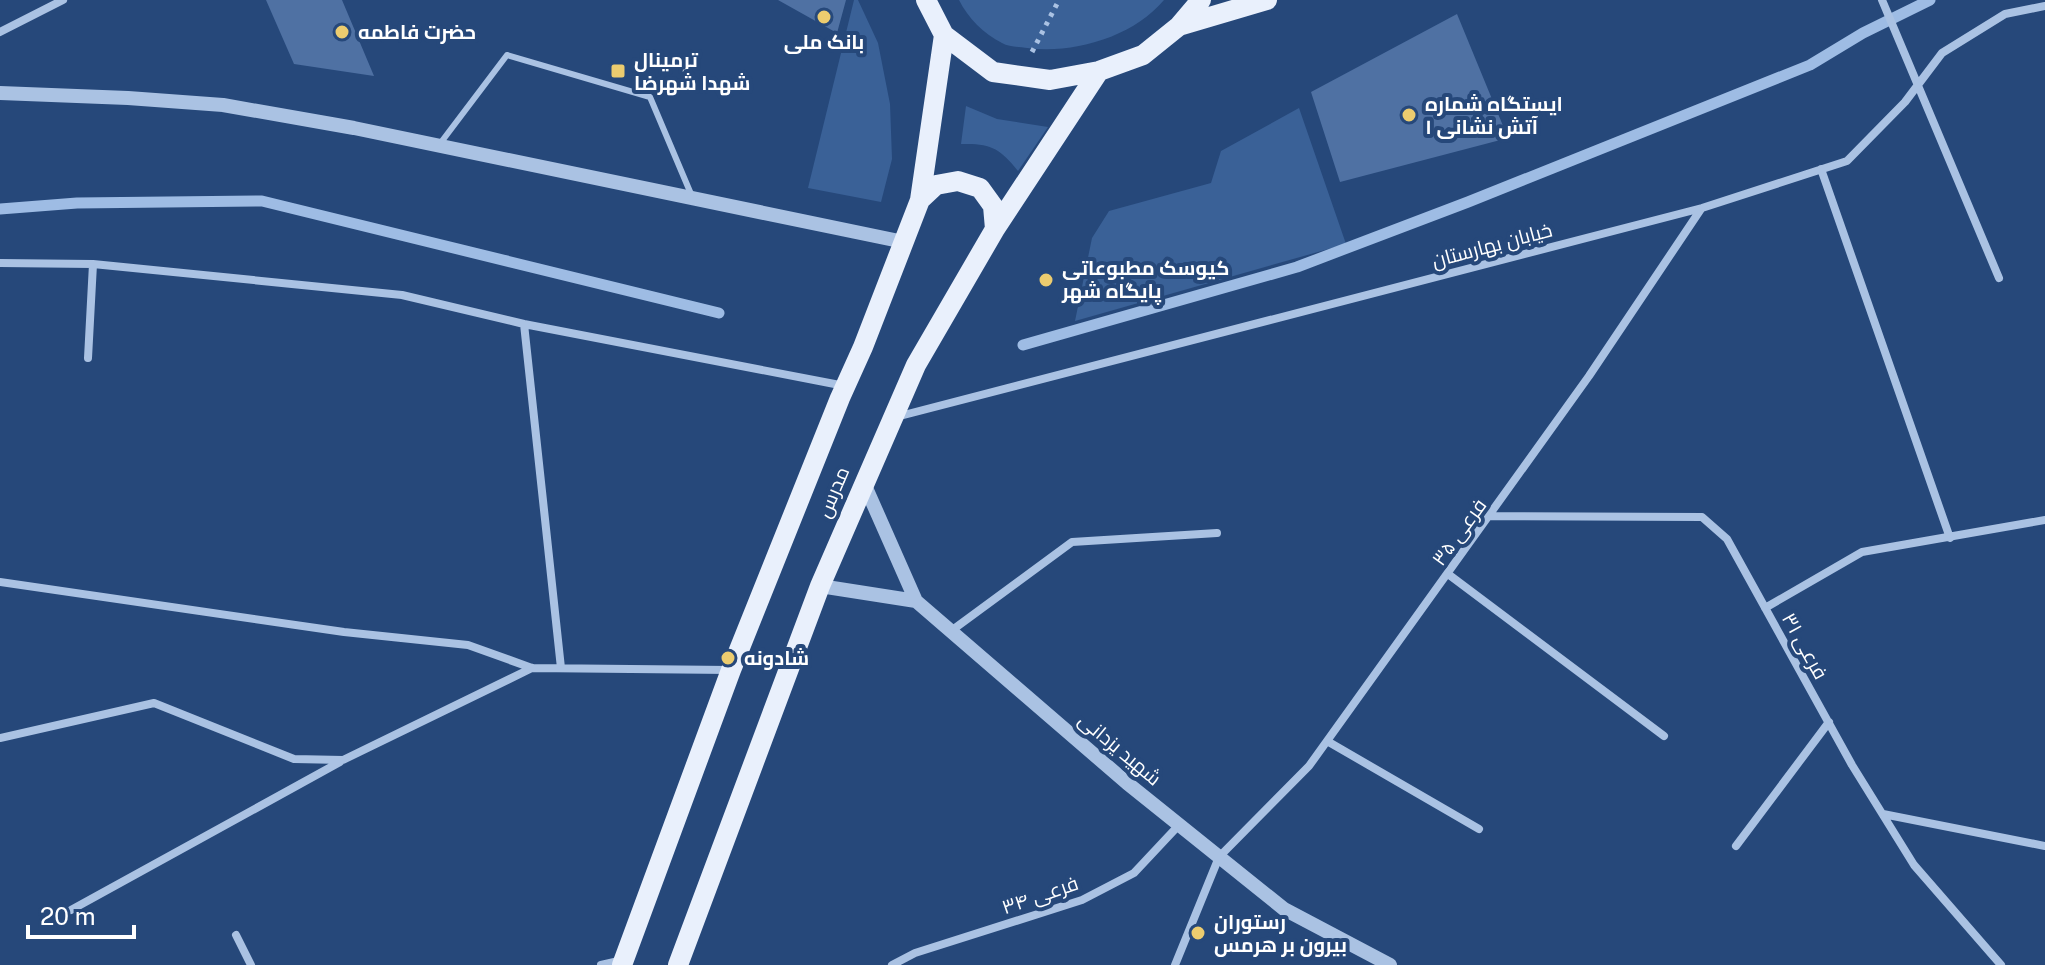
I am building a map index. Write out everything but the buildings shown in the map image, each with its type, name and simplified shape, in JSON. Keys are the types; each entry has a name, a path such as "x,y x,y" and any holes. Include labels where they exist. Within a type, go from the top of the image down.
{"main road":[{"path":"926,0 944,35 993,72 1050,80 1099,71 1143,55 1179,26 1201,0"},
{"path":"1179,26 1267,0"},
{"name":"مدرس","path":"623,963 731,670 920,200 944,35"},
{"name":"مدرس","path":"678,965 820,586 916,365 995,229 1099,71"},
{"path":"920,200 936,185 958,181 980,188 993,206 995,229"}],"street":[{"path":"0,32 63,0"},
{"path":"1882,0 1999,278"},
{"name":"خیابان بهارستان","path":"892,418 1702,208 1847,161 1905,102 1942,53 2005,14 2045,6"},
{"path":"0,93 223,105 439,145 904,242"},
{"path":"1821,169 1950,538"},
{"name":"فرعی ۳۵","path":"1219,857 1309,766 1589,376 1702,208"},
{"path":"0,263 93,264 402,295 524,324 845,386"},
{"path":"88,358 93,264"},
{"path":"524,324 561,668"},
{"path":"863,481 916,601"},
{"name":"فرعی ۳۱","path":"1490,516 1702,517 1727,539 1829,722 1914,865 2001,965"},
{"path":"1765,608 1862,552 2045,520"},
{"path":"951,631 1072,542 1217,533"},
{"path":"1448,574 1664,736"},
{"path":"0,582 344,632 468,645 532,668 731,670"},
{"path":"820,586 916,601"},
{"name":"شهید یزدانی","path":"916,601 1179,825 1284,909 1390,965"},
{"path":"71,910 343,760 532,668"},
{"path":"0,738 154,703 294,759 343,760"},
{"path":"1736,846 1829,722"},
{"path":"1327,741 1479,829"},
{"path":"1883,814 2045,846"},
{"name":"فرعی ۳۴","path":"892,965 915,953 1082,900 1134,873 1179,825"},
{"path":"1175,965 1219,857"},
{"path":"236,935 251,965"},
{"path":"601,965 623,963"}],"lane":[{"path":"439,145 507,55 650,97 693,198"}],"path":[{"path":"1019,75 1059,0"}],"shaded area":[{"path":"854,0 858,0 878,43 890,104 892,159 881,202 808,188"},
{"path":"959,0 1164,0 1136,24 1102,40 1045,49 1011,46 995,39 972,19"},
{"path":"966,106 997,119 1048,127 1018,171 994,148 961,144"},
{"path":"1299,108 1346,244 1075,321 1092,238 1109,211 1211,183 1221,151"}],"waterway":[{"path":"1023,345 1297,267 1468,202 1810,65 1863,33 1930,0"},
{"path":"0,209 77,203 262,201 719,313"}],"place":[{"name":"بانک ملی","path":"824,17"},
{"name":"حضرت فاطمه","path":"342,32"},
{"name":"ترمینال شهدا شهرضا","path":"618,71"},
{"name":"ایستگاه شماره ۱ آتش نشانی","path":"1409,115"},
{"name":"کیوسک مطبوعاتی پایگاه شهر","path":"1046,280"},
{"name":"شادونه","path":"728,658"},
{"name":"رستوران بیرون بر هرمس","path":"1198,933"}]}
